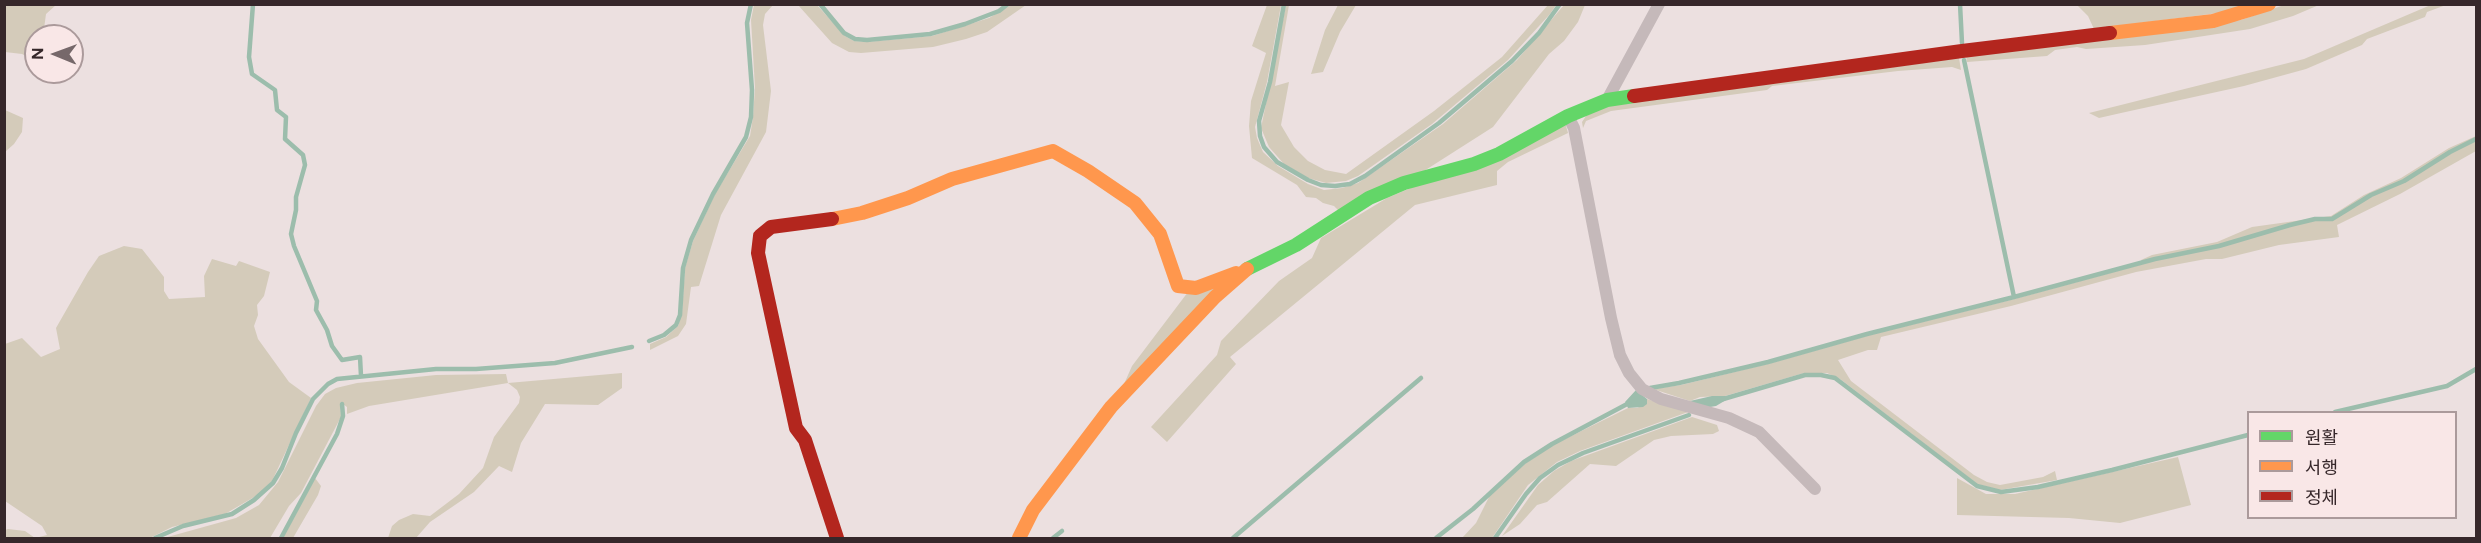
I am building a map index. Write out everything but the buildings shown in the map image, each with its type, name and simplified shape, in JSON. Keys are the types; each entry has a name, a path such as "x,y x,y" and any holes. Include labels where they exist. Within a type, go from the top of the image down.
{"street":[{"path":"1607,100 1659,4"},
{"path":"837,538 805,440 796,428 758,253 760,236 771,227 814,223 862,213 908,198 952,179 1053,151 1088,171 1135,203 1160,234 1178,286 1196,288 1243,271 1296,245 1369,198 1404,183 1474,164 1499,154 1568,116 1607,100 1962,51 2212,21 2269,4"},
{"path":"1568,116 1574,128 1611,318 1620,355 1629,373 1642,388 1661,399 1729,418 1758,432 1815,489"},
{"path":"1019,538 1033,510 1111,407 1215,297 1243,271"}],"shaded area":[{"path":"5,4 56,5 46,14 45,24 24,24 24,55 5,52"},
{"path":"2433,4 2446,5 2427,12 2425,17 2367,39 2362,45 2306,69 2244,86 2099,118 2089,113 2304,59"},
{"path":"754,5 773,5 765,14 763,25 771,91 766,132 721,215 699,286 691,287 686,324 678,336 650,350 650,344 666,337 678,326 682,313 685,268 693,241 715,194 750,136 755,88 751,20"},
{"path":"798,5 817,5 845,36 854,41 867,42 932,36 989,18 1011,5 1026,5 987,32 966,39 933,47 861,53 849,52 832,43"},
{"path":"1267,5 1281,5 1267,82 1255,127 1257,138 1263,152 1278,166 1308,184 1324,190 1358,183 1443,124 1517,60 1564,5 1585,5 1578,22 1564,41 1549,54 1493,127 1413,178 1341,213 1334,206 1316,198 1306,197 1297,185 1252,158 1249,126 1251,101 1266,53 1252,46"},
{"path":"1286,5 1289,5 1275,86 1289,82 1281,125 1294,147 1308,161 1325,170 1346,174 1434,111 1502,57 1548,5 1556,5 1508,60 1432,124 1358,176 1346,181 1326,183 1308,178 1284,164 1269,147 1261,128"},
{"path":"1338,5 1356,5 1340,32 1323,72 1311,74 1325,30"},
{"path":"2077,5 2251,5 2226,12 2094,29 2088,16"},
{"path":"2284,5 2319,5 2293,16 2250,29 2145,45 2086,49 2077,47 2055,50 2047,56 1967,62 1966,55 2241,20"},
{"path":"1959,58 1961,70 1952,67 1898,71 1772,86 1767,90 1611,111 1586,121 1583,128 1582,122 1586,116 1601,107"},
{"path":"5,110 23,118 22,132 5,152"},
{"path":"1565,123 1568,133 1508,162 1497,171 1497,185 1415,205 1230,357 1236,364 1167,442 1151,427 1217,355 1221,341 1279,281 1312,258 1321,238 1387,198"},
{"path":"2476,136 2476,151 2400,194 2337,225 2339,237 2279,245 2222,259 2206,259 2136,272 2011,306 1881,337 1877,350 1868,350 1838,360 1851,381 1974,475 1987,482 2000,485 2043,477 2055,471 2057,480 2000,490 1977,484 1840,379 1827,373 1804,373 1725,396 1700,397 1690,401 1653,389 1681,385 1771,363 1870,335 2014,299 2143,264 2141,260 2152,255 2217,242 2252,227 2331,216 2364,195 2401,178 2449,148"},
{"path":"124,246 142,249 164,277 164,291 169,299 205,297 204,276 212,259 236,266 239,261 270,272 264,296 257,305 258,315 254,326 258,339 289,382 311,398 272,481 261,493 225,514 172,527 150,538 35,538 47,535 42,526 5,501 5,344 22,338 41,357 60,349 56,328 88,272 99,256"},
{"path":"1234,277 1120,393 1132,366 1188,292"},
{"path":"622,373 622,388 598,405 545,404 521,443 512,472 499,466 474,492 430,522 416,538 388,538 392,526 399,520 413,514 430,516 459,494 483,468 494,437 519,403 520,397 517,390 508,383"},
{"path":"506,374 508,383 369,406 347,414 347,407 340,402 341,417 301,493 289,506 270,538 164,538 236,518 259,505 278,482 316,406 325,394 336,388 357,383 436,375"},
{"path":"1636,390 1647,399 1647,404 1643,407 1628,408 1625,402"},
{"path":"1712,396 1725,396 1726,400 1716,406 1704,408 1690,401"},
{"path":"1647,399 1688,412 1580,451 1557,462 1528,485 1492,538 1462,538 1476,523 1490,495 1526,463 1553,445 1628,408 1637,408 1646,404"},
{"path":"1692,417 1717,425 1719,431 1713,434 1671,436 1654,440 1616,466 1590,464 1547,502 1537,505 1520,524 1502,536 1538,485 1554,471 1571,461"},
{"path":"2178,457 2191,505 2120,523 2069,518 1957,515 1957,478 1986,494 2015,494"},
{"path":"315,478 321,486 318,495 293,538 283,538"},
{"path":"5,530 25,531 35,538 5,538"}],"waterway":[{"path":"253,4 249,57 252,74 275,90 277,110 286,117 285,139 303,155 305,165 296,197 291,234 294,246 317,301 316,310 327,330 332,346 342,360 360,357 361,376"},
{"path":"649,341 664,335 676,325 680,315 683,268 691,240 713,194 746,137 751,117 752,90 747,23 751,4"},
{"path":"820,4 844,33 855,39 867,40 930,34 999,11 1008,4"},
{"path":"1284,4 1270,82 1259,121 1260,136 1264,147 1277,162 1308,180 1321,185 1335,186 1350,184 1365,176 1439,123 1512,61 1539,33 1560,4"},
{"path":"1960,4 1962,43"},
{"path":"1964,60 2014,297"},
{"path":"1650,388 1768,362 2155,259 2219,246 2290,225 2315,219 2332,219 2371,195 2404,181 2450,152 2476,139"},
{"path":"155,538 183,526 232,514 254,500 273,483 282,468 313,399 328,384 337,379 436,369 476,369 555,363 632,347"},
{"path":"2339,411 2447,386 2476,369"},
{"path":"1720,400 1805,375 1835,378 1977,486 2001,492 2038,487 2112,470 2247,435"},
{"path":"1233,538 1421,378"},
{"path":"1436,538 1473,509 1524,462 1552,444 1629,403"},
{"path":"281,538 337,434 343,416 342,404"},
{"path":"1495,538 1526,494 1540,478 1558,465 1583,453 1689,415"},
{"path":"1053,538 1062,531"}],"traffic: fast":[{"path":"1247,269 1296,245 1369,198 1404,183 1474,164 1499,154 1568,116 1607,100 1634,96"}],"traffic: slow":[{"path":"2110,33 2213,21 2269,4"},
{"path":"832,219 862,213 908,198 952,179 1053,151 1088,171 1135,203 1160,234 1178,286 1196,288 1236,273"},
{"path":"1019,538 1033,510 1111,407 1215,297 1247,269"}],"traffic: jam":[{"path":"1634,96 2110,33"},
{"path":"832,219 771,227 760,236 758,253 796,428 805,440 837,538"}]}
